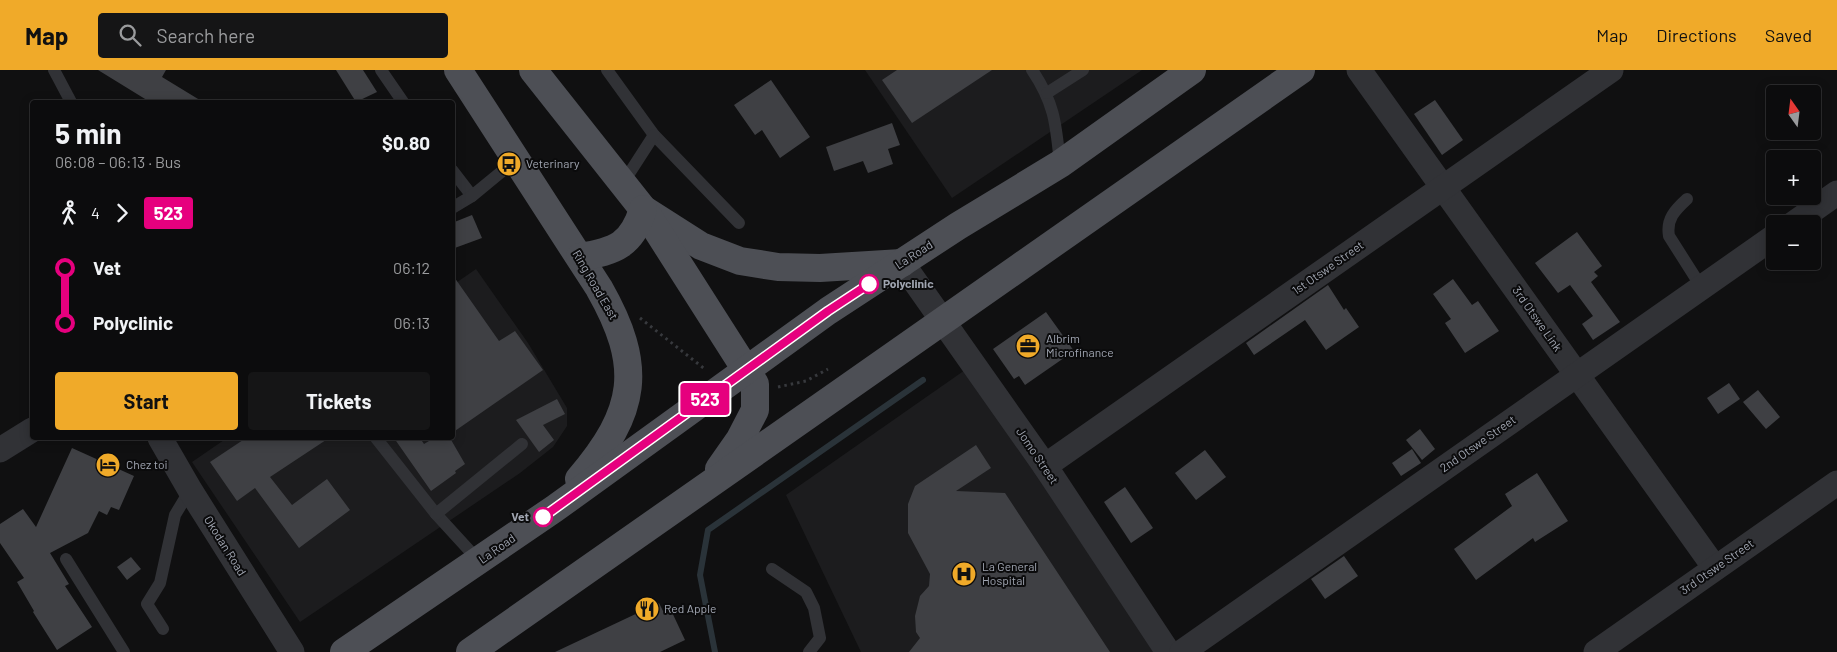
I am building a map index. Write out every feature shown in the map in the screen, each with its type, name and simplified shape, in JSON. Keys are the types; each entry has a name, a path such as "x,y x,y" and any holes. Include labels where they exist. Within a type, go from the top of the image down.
{"main road":[{"name":"Ring Road East","path":"458,70 580,257 615,316 628,359 628,396 611,436 599,456 554,509"},
{"path":"533,70 643,209 754,384 755,410 740,439 707,486"},
{"name":"La Road","path":"344,652 554,509 828,311 1060,164 1190,70"},
{"path":"470,652 1301,70"},
{"path":"580,257 603,253 622,244 633,234 643,209"},
{"path":"643,209 701,246 740,261 778,267 820,268 902,263"}],"street":[{"name":"3rd Otswe Link","path":"1359,70 1715,568"},
{"name":"1st Otswe Street","path":"1045,466 1611,70"},
{"path":"1806,215 1837,193"},
{"name":"2nd Otswe Street","path":"1182,652 1766,242"},
{"name":"Jomo Street","path":"902,263 1045,466 1168,652"},
{"path":"0,450 30,431"},
{"name":"Okodan Road","path":"161,440 190,490 292,652"},
{"name":"3rd Otswe Street","path":"1596,652 1837,483"}],"lane":[{"path":"54,70 70,100"},
{"path":"381,70 402,100"},
{"path":"607,70 654,135 739,223"},
{"path":"1032,70 1047,93 1054,114 1060,164"},
{"path":"1047,93 1083,70"},
{"path":"623,183 654,135"},
{"path":"455,206 472,196 516,159"},
{"path":"455,174 472,196"},
{"path":"1687,199 1673,212 1668,228 1669,236 1702,288"},
{"path":"378,440 436,514 479,561"},
{"path":"436,514 522,444"},
{"path":"163,629 147,604 160,583 174,515 190,490"},
{"path":"66,559 124,652"},
{"path":"772,569 806,592 814,608 820,638 809,652"}],"shaded area":[{"path":"865,70 1142,70 952,198"},
{"path":"476,269 528,343 567,408 567,426 553,447 520,473 300,622 192,462 224,440 455,440 455,284"},
{"name":"La General Hospital","path":"965,370 1158,652 861,652 786,495"}],"building":[{"path":"98,70 166,70 162,77 200,100 147,100"},
{"path":"336,70 363,70 377,92 360,100 355,100"},
{"path":"897,70 992,70 912,123 882,80"},
{"path":"771,80 810,137 780,158 762,130 755,135 734,105"},
{"path":"1435,100 1463,140 1442,155 1414,114"},
{"path":"892,123 900,145 888,149 893,164 868,173 863,161 834,171 826,147"},
{"path":"472,215 482,238 455,248 455,222"},
{"path":"1577,232 1602,266 1594,272 1598,276 1591,282 1620,322 1593,340 1582,324 1593,316 1570,285 1558,293 1535,263"},
{"path":"455,278 499,341 515,331 543,370 455,431"},
{"path":"1453,279 1472,305 1478,301 1499,331 1465,353 1445,323 1451,319 1433,294"},
{"path":"1328,285 1344,310 1346,308 1359,327 1326,350 1305,320 1254,355 1246,343"},
{"path":"1046,312 1074,351 1025,385 1019,376 1014,379 993,349"},
{"path":"1729,383 1740,399 1718,414 1707,398"},
{"path":"1758,390 1780,417 1766,429 1743,402"},
{"path":"557,399 565,414 543,425 554,440 539,452 516,420"},
{"path":"1420,429 1435,449 1422,460 1406,440"},
{"path":"243,440 326,440 270,477 292,505 327,479 350,510 299,548 255,488 237,501 210,462"},
{"path":"395,440 421,440 424,444 431,440 451,440 465,464 431,491"},
{"path":"976,445 991,468 956,491 1005,493 1110,652 909,652 920,638 916,632 915,616 920,596 929,586 930,574 908,533 908,504 915,486"},
{"path":"72,448 134,476 119,510 111,507 107,515 99,511 88,533 50,553 69,584 65,586 92,627 57,650 17,582 24,578 0,543 0,524 23,509 36,527"},
{"path":"1412,449 1421,463 1401,476 1392,463"},
{"path":"1205,450 1226,477 1196,500 1175,473"},
{"path":"1537,473 1568,521 1535,542 1533,538 1476,580 1454,549 1512,506 1505,494"},
{"path":"1125,487 1153,528 1131,543 1104,502"},
{"path":"1344,556 1358,576 1325,599 1311,579"},
{"path":"131,557 141,569 127,580 117,567"},
{"path":"659,603 663,611 670,608 685,640 660,652 555,652"}],"waterway":[{"path":"715,652 700,575 708,530 923,380"}],"bus line":[{"name":"523","path":"543,517 828,311 869,284"}],"place":[{"name":"Veterinary","path":"509,164"},
{"name":"Polyclinic","path":"869,284"},
{"name":"Albrim Microfinance","path":"1028,346"},
{"name":"Chez toi","path":"108,465"},
{"name":"Vet","path":"543,517"},
{"name":"La General Hospital","path":"964,574"},
{"name":"Red Apple","path":"647,609"}]}
